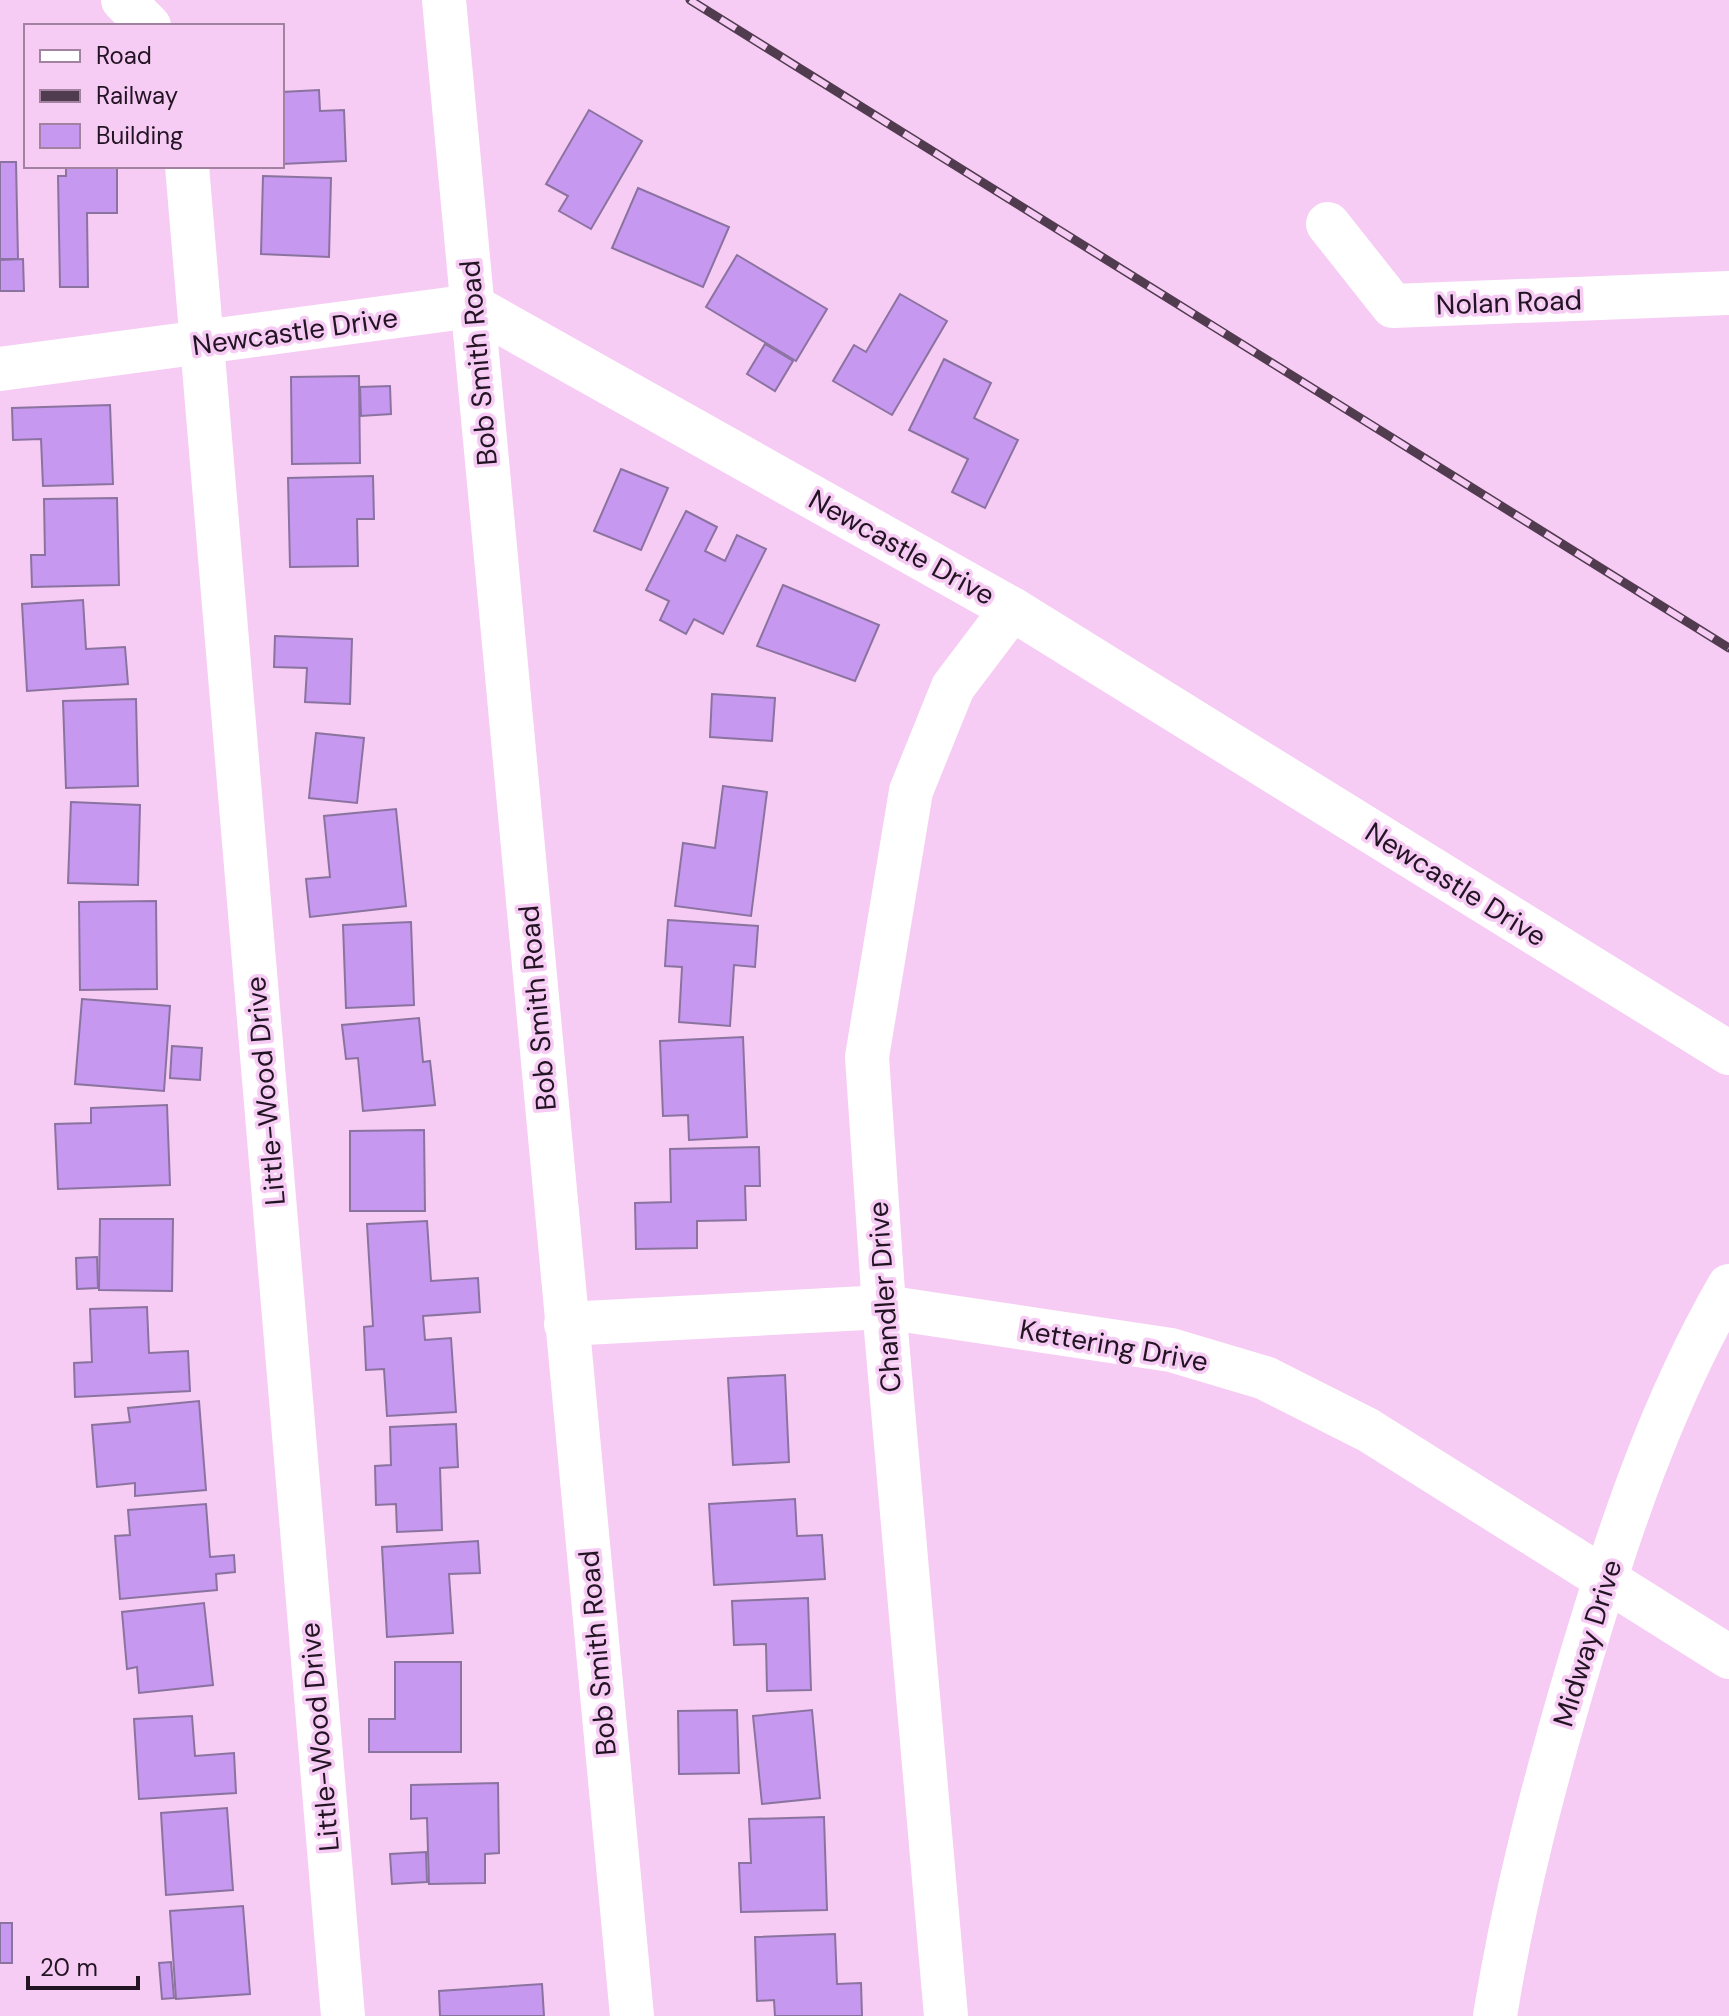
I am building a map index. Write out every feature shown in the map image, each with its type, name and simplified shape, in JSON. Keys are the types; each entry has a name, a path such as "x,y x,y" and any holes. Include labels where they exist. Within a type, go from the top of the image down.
{"street":[{"name":"Bob Smith Road","path":"444,0 632,2016"},
{"name":"Little-Wood Drive","path":"187,168 343,2016"},
{"name":"Nolan Road","path":"1328,224 1393,306 1729,293"},
{"name":"Newcastle Drive","path":"0,369 202,345 472,306 1012,609 1729,1053"},
{"name":"Chandler Drive","path":"946,2016 884,1307 867,1057 911,791 953,687 1012,609"},
{"name":"Midway Drive","path":"1495,2016 1509,1923 1537,1808 1605,1577 1663,1413 1729,1286"},
{"name":"Kettering Drive","path":"566,1324 884,1307 1171,1350 1265,1378 1368,1430 1729,1657"}],"building":[{"path":"319,90 320,111 344,110 346,161 284,164 284,92"},
{"path":"589,110 642,141 591,229 559,211 568,196 546,184"},
{"path":"0,162 16,162 18,259 0,259"},
{"path":"66,168 117,168 117,213 87,213 88,287 60,287 58,176 66,176"},
{"path":"263,176 331,178 329,257 261,254"},
{"path":"638,188 729,227 703,287 612,248"},
{"path":"737,255 827,309 796,361 706,307"},
{"path":"23,259 24,291 0,291 0,260"},
{"path":"900,294 947,321 892,415 833,381 854,345 866,352"},
{"path":"765,344 793,361 775,391 747,374"},
{"path":"944,359 991,383 974,418 1018,440 985,508 952,492 968,459 909,430"},
{"path":"359,376 360,463 292,464 291,377"},
{"path":"390,386 391,414 361,416 360,387"},
{"path":"110,405 113,484 43,486 41,439 13,440 12,408"},
{"path":"621,469 668,488 641,550 594,531"},
{"path":"373,476 374,519 357,519 358,566 290,567 288,478"},
{"path":"117,498 119,585 32,587 31,555 45,555 44,499"},
{"path":"686,511 717,527 705,551 725,561 737,535 766,549 723,634 694,619 686,634 660,620 669,601 646,590"},
{"path":"783,585 879,625 855,681 757,646"},
{"path":"83,600 86,649 125,647 128,684 27,691 22,604"},
{"path":"275,636 352,639 350,704 305,702 307,668 274,667"},
{"path":"712,694 775,698 772,741 710,737"},
{"path":"136,699 138,786 66,788 63,701"},
{"path":"316,733 364,738 357,803 309,798"},
{"path":"723,786 767,792 751,916 675,906 683,843 715,848"},
{"path":"71,802 140,805 138,885 68,883"},
{"path":"396,809 406,906 310,917 306,879 330,877 324,816"},
{"path":"156,901 157,989 80,990 79,902"},
{"path":"668,920 758,926 755,967 734,965 730,1026 679,1022 682,967 665,966"},
{"path":"411,922 414,1005 346,1008 343,925"},
{"path":"82,999 170,1006 164,1091 75,1084"},
{"path":"419,1018 423,1062 430,1061 435,1105 363,1111 358,1058 346,1059 342,1025"},
{"path":"743,1037 747,1137 689,1140 688,1115 663,1116 660,1041"},
{"path":"172,1046 202,1048 200,1080 170,1078"},
{"path":"167,1105 170,1185 58,1189 55,1124 91,1123 91,1108"},
{"path":"424,1130 425,1211 350,1211 350,1131"},
{"path":"759,1147 760,1186 745,1186 746,1220 697,1221 697,1248 636,1249 635,1203 671,1202 670,1149"},
{"path":"100,1219 173,1219 172,1291 99,1290"},
{"path":"427,1221 431,1281 478,1278 480,1312 423,1316 425,1340 451,1338 456,1412 387,1416 384,1369 366,1370 364,1327 373,1326 367,1224"},
{"path":"97,1257 98,1288 77,1289 76,1258"},
{"path":"147,1307 149,1353 188,1351 190,1391 75,1397 74,1363 92,1362 90,1309"},
{"path":"785,1375 789,1462 733,1465 728,1378"},
{"path":"199,1401 206,1490 135,1496 135,1483 97,1487 92,1425 130,1422 128,1408"},
{"path":"456,1424 458,1467 440,1468 442,1530 397,1532 396,1504 376,1505 375,1466 391,1465 390,1427"},
{"path":"795,1499 797,1536 822,1535 825,1579 714,1585 709,1504"},
{"path":"206,1504 210,1557 234,1555 235,1572 216,1574 217,1590 120,1599 115,1536 130,1535 128,1510"},
{"path":"478,1541 480,1573 449,1574 453,1633 387,1637 382,1547"},
{"path":"808,1598 811,1690 767,1691 766,1644 734,1645 732,1601"},
{"path":"204,1603 213,1685 139,1693 137,1667 127,1669 122,1612"},
{"path":"395,1662 461,1662 461,1752 369,1752 369,1719 395,1719"},
{"path":"737,1710 739,1773 679,1774 678,1711"},
{"path":"812,1710 820,1798 762,1804 753,1716"},
{"path":"192,1716 195,1756 234,1753 236,1793 139,1799 134,1719"},
{"path":"498,1783 499,1853 485,1854 485,1883 429,1884 427,1818 411,1819 411,1785"},
{"path":"227,1808 233,1890 166,1895 161,1813"},
{"path":"824,1817 827,1910 741,1912 739,1863 751,1863 749,1819"},
{"path":"426,1852 427,1882 392,1884 390,1854"},
{"path":"243,1906 250,1994 176,1999 170,1911"},
{"path":"0,1923 12,1923 12,1963 0,1963"},
{"path":"835,1934 837,1984 861,1983 862,2016 775,2016 774,2000 757,2001 755,1937"},
{"path":"171,1962 174,1998 162,1999 159,1963"},
{"path":"542,1984 544,2016 440,2016 439,1991"}],"railway":[{"path":"690,0 1729,648"}]}
